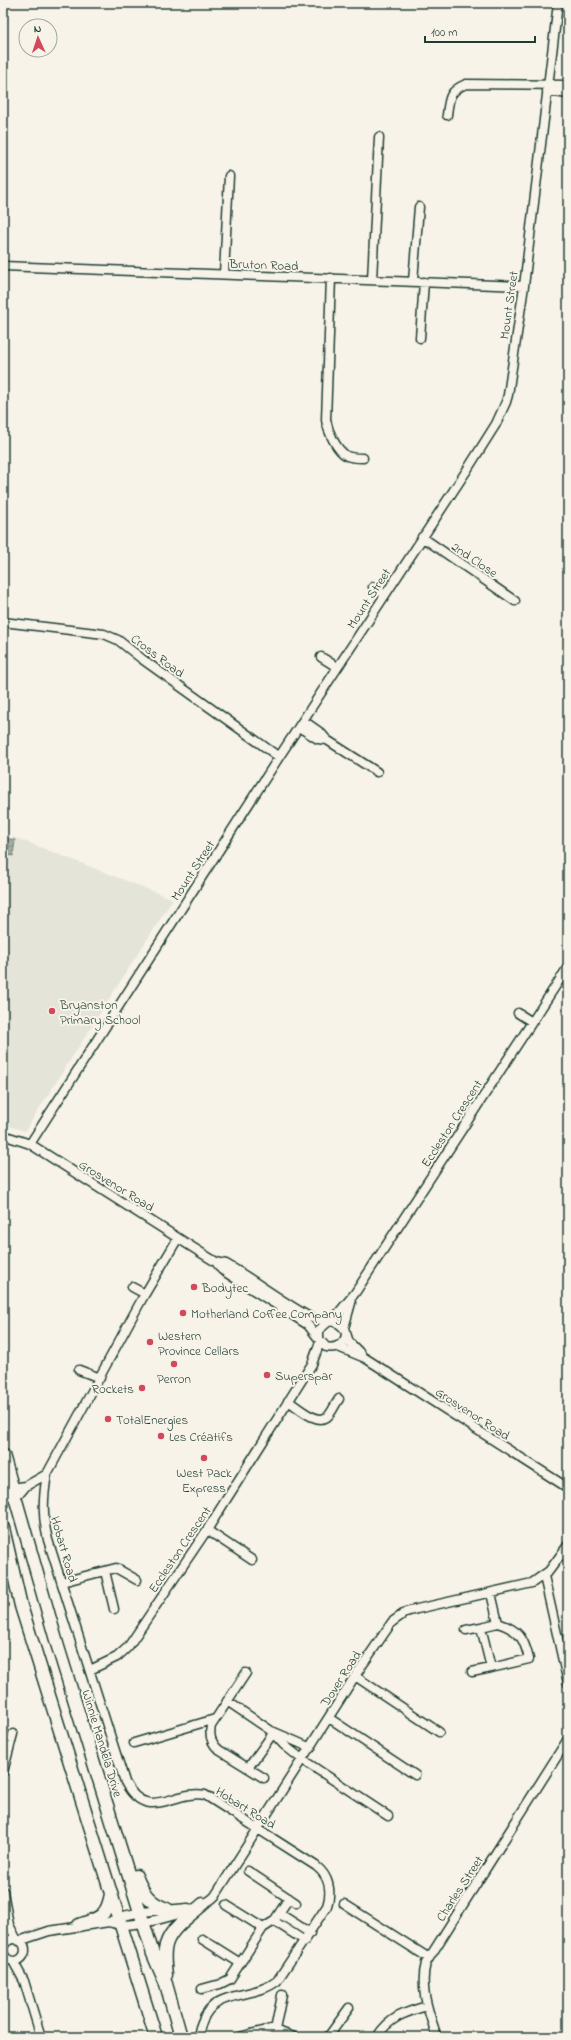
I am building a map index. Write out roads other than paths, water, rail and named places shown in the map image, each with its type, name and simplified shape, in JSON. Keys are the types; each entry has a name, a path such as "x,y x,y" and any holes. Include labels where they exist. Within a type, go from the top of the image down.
{"main road":[{"name":"Winnie Mandela Drive","path":"3,1455 8,1492 123,1854 153,1954 166,1984 181,2037"},
{"path":"3,1528 21,1606 111,1893 116,1921 156,2037"},
{"path":"123,1854 148,1899 167,1909"},
{"path":"79,1925 103,1914 109,1905 111,1893"},
{"path":"166,1984 164,1950 167,1941 176,1928 198,1906"}],"street":[{"name":"Mount Street","path":"30,1144 384,594 496,424 506,402 524,286 558,3"},
{"path":"447,115 449,100 455,88 466,84 547,87 568,85"},
{"path":"547,87 568,94"},
{"path":"372,280 379,137"},
{"path":"224,274 229,176"},
{"path":"413,282 419,207"},
{"name":"Bruton Road","path":"3,266 524,286"},
{"path":"331,278 326,420 332,436 342,452 348,457 363,458"},
{"path":"420,338 424,282"},
{"name":"2nd Close","path":"422,537 515,601"},
{"path":"373,587 384,594"},
{"name":"Cross Road","path":"3,622 104,634 118,640 142,660 279,757"},
{"path":"321,657 337,667"},
{"path":"301,724 321,733 327,740 377,772"},
{"name":"Eccleston Crescent","path":"330,1322 355,1293 568,967"},
{"path":"518,1013 532,1022"},
{"name":"Grosvenor Road","path":"3,1135 30,1144 216,1262 222,1270 308,1325 319,1340"},
{"name":"Hobart Road","path":"178,1238 145,1294 47,1474 43,1496 43,1516 62,1582 129,1791 136,1797 153,1804 190,1795 205,1795 316,1866 325,1875 329,1886 329,1899 310,1934 281,1976 273,1984 227,1998 213,2005 203,2017 200,2027 200,2037"},
{"name":"Grosvenor Road","path":"216,1262 232,1267 310,1317 330,1322"},
{"path":"132,1287 145,1294"},
{"name":"Eccleston Crescent","path":"344,1329 345,1318 355,1293"},
{"path":"330,1322 341,1324 344,1329 345,1337 343,1343 334,1348 319,1340 319,1330 330,1322"},
{"name":"Grosvenor Road","path":"344,1329 349,1342 365,1358 568,1488"},
{"name":"Eccleston Crescent","path":"90,1670 117,1657 128,1647 207,1530 312,1364 319,1340"},
{"name":"Grosvenor Road","path":"334,1348 365,1358"},
{"name":"Eccleston Crescent","path":"312,1364 334,1348"},
{"path":"79,1370 100,1378"},
{"path":"288,1401 318,1419 325,1418 329,1415 339,1399"},
{"path":"8,1492 21,1492 26,1486 47,1474"},
{"path":"207,1530 252,1560"},
{"name":"Dover Road","path":"142,1916 173,1915 198,1906 213,1898 220,1890 311,1748 355,1676 388,1628 398,1617 417,1609 532,1583 544,1576 568,1545"},
{"path":"62,1582 118,1568 137,1580"},
{"path":"104,1571 114,1609"},
{"path":"544,1576 568,1683"},
{"path":"491,1593 498,1623"},
{"path":"466,1630 498,1623 516,1631 525,1644 529,1659 472,1672"},
{"path":"481,1627 491,1668"},
{"path":"246,1673 215,1719 210,1730 214,1746 264,1778"},
{"path":"355,1676 439,1732"},
{"path":"227,1701 272,1732 303,1760 388,1816"},
{"path":"329,1718 415,1775"},
{"path":"134,1744 215,1719"},
{"path":"272,1732 311,1748"},
{"path":"248,1768 272,1732"},
{"path":"3,1772 13,1734"},
{"name":"Charles Street","path":"437,2037 427,2006 423,1978 429,1958 568,1739"},
{"path":"202,1989 226,1982 262,1928 277,1917 292,1901 248,1870"},
{"path":"3,1891 9,1925 7,1942 3,1951 6,1958 12,1961 24,1981 41,2037"},
{"path":"344,1904 429,1958"},
{"path":"226,1905 262,1928"},
{"path":"7,1942 49,1930 116,1921 167,1909 198,1906"},
{"path":"277,1917 310,1934"},
{"path":"277,1917 305,1941"},
{"path":"9,1925 18,1940 23,1944 24,1981"},
{"path":"3,1966 24,1954 34,1939 49,1930"},
{"path":"202,1939 240,1963"},
{"path":"276,2030 282,1995"},
{"path":"377,2037 386,2024 397,2016 427,2006"},
{"path":"328,2037 349,2008"},
{"path":"239,2037 264,2030 276,2030 294,2037"}],"water":[{"path":"3,838 15,840 13,856 3,854"}],"place":[{"name":"Bryanston Primary School","path":"52,1011"},
{"name":"Bodytec","path":"194,1287"},
{"name":"Motherland Coffee Company","path":"183,1313"},
{"name":"Western Province Cellars","path":"150,1342"},
{"name":"Perron","path":"174,1364"},
{"name":"Superspar","path":"267,1375"},
{"name":"Rockets","path":"142,1388"},
{"name":"TotalEnergies","path":"108,1419"},
{"name":"Les Créatifs","path":"161,1436"},
{"name":"West Pack Express","path":"204,1458"}]}
